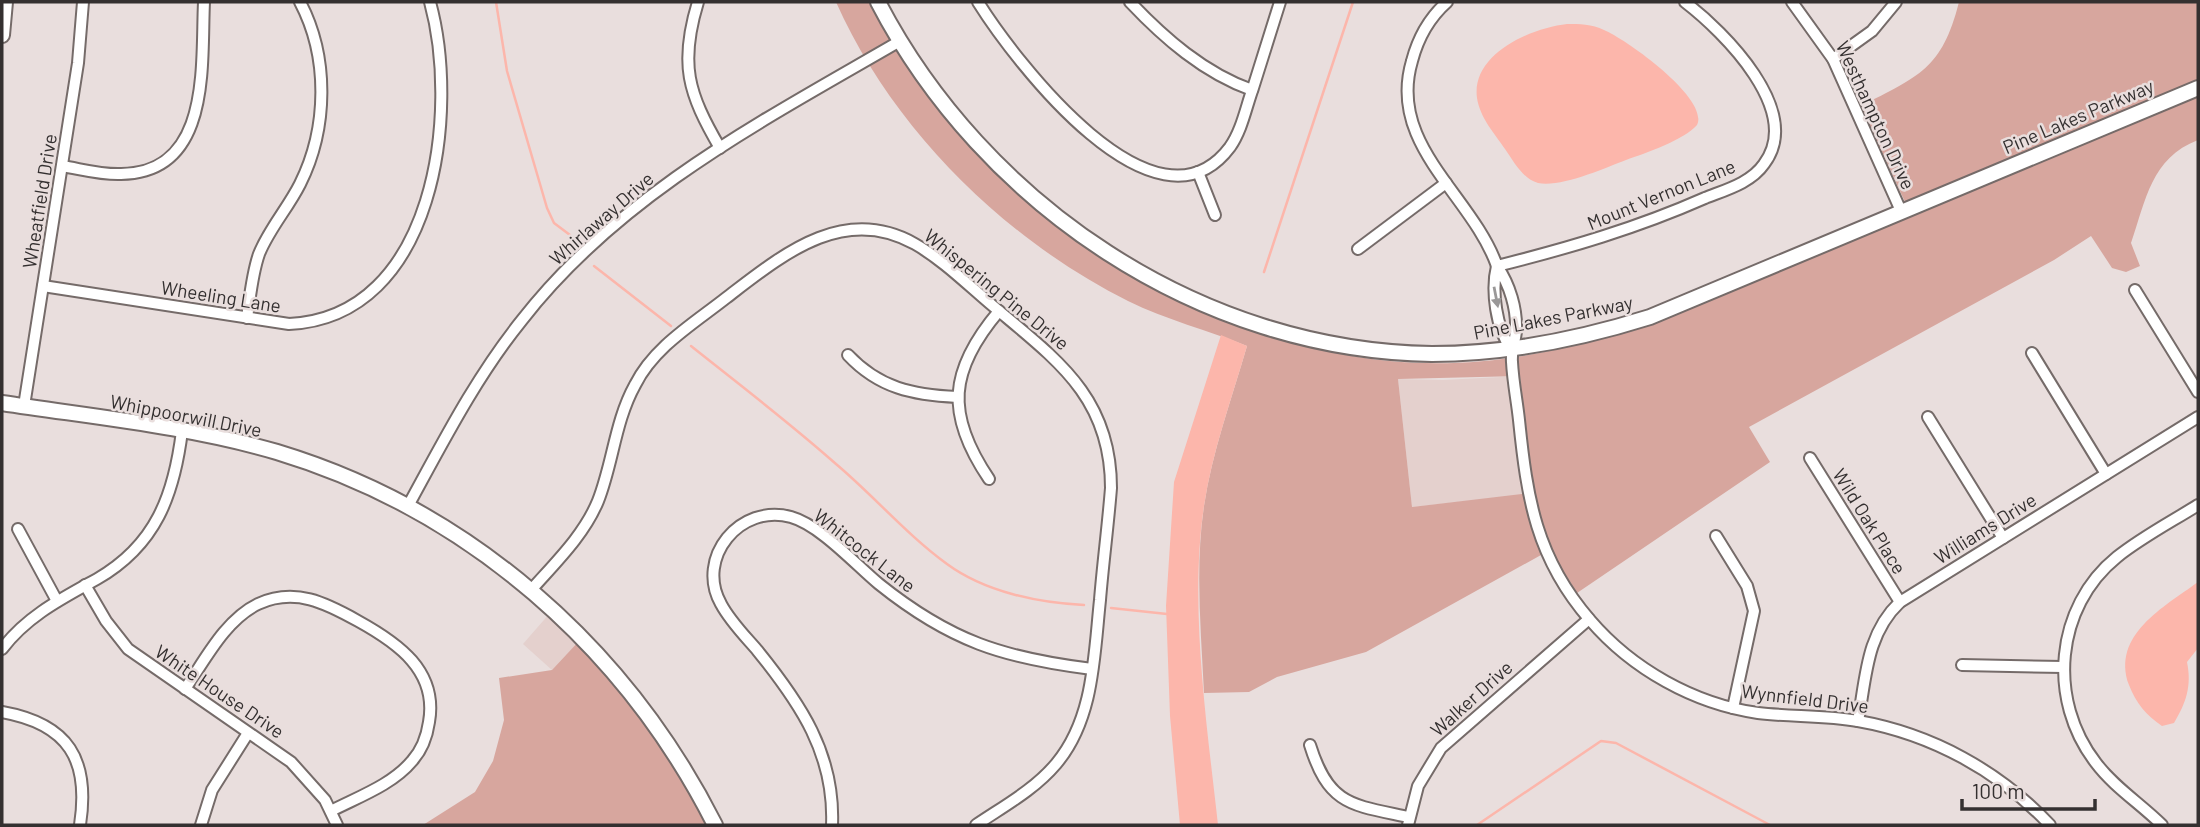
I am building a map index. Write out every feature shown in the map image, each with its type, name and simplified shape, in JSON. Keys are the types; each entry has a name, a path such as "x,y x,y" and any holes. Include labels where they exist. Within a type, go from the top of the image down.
{"street":[{"path":"2,35 5,2"},
{"name":"Wheatfield Drive","path":"24,406 78,63 83,2"},
{"path":"62,166 125,174 152,167 177,149 190,131 198,108 204,2"},
{"path":"247,318 260,253 304,176 319,123 321,84 318,55 300,2"},
{"name":"Wheeling Lane","path":"43,286 289,324 338,314 358,304 376,288 402,252 427,193 442,128 442,66 430,2"},
{"path":"697,2 687,44 687,69 694,100 720,148"},
{"name":"Pine Lakes Parkway","path":"878,2 900,41 948,111 1011,178 1077,233 1161,283 1251,321 1333,343 1431,354 1511,348 1608,330 1650,317 2198,88"},
{"path":"978,2 1031,73 1065,109 1111,148 1151,173 1179,176 1198,172 1214,163 1231,145 1280,2"},
{"path":"1130,2 1196,60 1226,79 1252,90"},
{"path":"1447,2 1432,18 1418,42 1410,67 1407,95 1416,135 1476,226 1512,300 1516,328 1511,348"},
{"name":"Mount Vernon Lane","path":"1497,267 1581,245 1644,224 1743,182 1764,165 1772,151 1776,129 1766,96 1731,46 1685,2"},
{"name":"Westhampton Drive","path":"1792,2 1833,59 1902,211"},
{"path":"1833,59 1882,22 1896,2"},
{"name":"Whirlaway Drive","path":"408,506 481,377 536,303 587,247 632,209 720,148 900,41"},
{"path":"1198,172 1215,215"},
{"path":"1358,249 1446,183"},
{"name":"Whispering Pine Drive","path":"532,589 587,523 603,487 624,407 646,368 668,342 801,243 823,234 850,230 898,235 935,258 1071,374 1096,411 1105,437 1111,488 1092,669 1083,715 1058,762 1034,786 976,825"},
{"path":"2135,290 2198,392"},
{"path":"989,479 967,444 957,397 968,354 999,311"},
{"name":"Wynnfield Drive","path":"1511,348 1526,486 1533,517 1556,573 1589,620 1615,645 1656,676 1692,694 1732,708 1858,721 1917,737 1964,758 2006,786 2050,825"},
{"path":"2032,353 2106,474"},
{"path":"848,355 876,379 894,388 916,394 957,397"},
{"name":"Whippoorwill Drive","path":"2,403 182,431 278,453 352,480 408,506 480,550 532,589 598,653 638,700 679,761 715,825"},
{"path":"1928,417 2003,538"},
{"name":"Williams Drive","path":"1858,721 1873,641 1883,621 1900,602 2198,417"},
{"path":"2,649 27,622 121,563 152,529 174,483 182,431"},
{"name":"Wild Oak Place","path":"1810,458 1900,602"},
{"path":"2162,825 2096,763 2082,741 2071,714 2063,667 2068,632 2079,604 2094,581 2116,557 2198,505"},
{"name":"Whitcock Lane","path":"832,825 830,778 812,726 790,693 727,614 715,589 714,567 718,552 738,526 768,515 798,519 903,603 956,635 1019,659 1092,669"},
{"path":"18,529 57,601"},
{"path":"1716,537 1747,586 1754,611 1732,708"},
{"name":"White House Drive","path":"85,585 120,640 136,656 292,762 316,788 337,825"},
{"path":"185,689 239,616 257,605 277,598 306,598 327,604 401,647 421,670 429,693 430,716 422,745 398,775 331,811"},
{"name":"Walker Drive","path":"1409,821 1422,777 1441,748 1589,620"},
{"path":"1962,665 2063,667"},
{"path":"2,712 43,724 70,748 83,783 80,825"},
{"path":"201,825 212,790 248,733"},
{"path":"1310,745 1324,781 1338,796 1362,807 1409,821"}],"shaded area":[{"path":"836,2 872,2 929,96 964,139 1002,179 1044,216 1089,248 1136,276 1186,300 1285,338 1336,352 1389,361 1451,363 1511,358 1568,347 1625,330 1736,288 2198,93 2198,140 2170,158 2152,182 2131,243 2140,266 2126,272 2112,268 2091,236 2054,260 1749,427 1770,462 1577,593 1550,550 1366,652 1277,677 1249,692 1204,693 1199,576 1201,529 1217,445 1247,346 1128,301 1082,276 1038,246 956,176 920,136 888,93","holes":["1520,376 1531,493 1412,507 1398,379"]},
{"path":"1959,2 2198,2 2198,81 1905,202 1861,106 1898,87 1925,68 1945,42"},
{"path":"1567,24 1599,28 1647,57 1691,100 1698,114 1697,125 1664,146 1582,176 1547,184 1528,178 1515,164 1485,119 1477,98 1478,82 1483,68 1506,46 1537,31"},
{"path":"1221,335 1247,346 1212,466 1200,544 1198,584 1201,666 1218,825 1180,825 1170,716 1166,606 1174,482"},
{"path":"1520,376 1531,494 1412,507 1398,379 1443,380"},
{"path":"2198,582 2198,648 2187,662 2187,694 2174,723 2162,726 2142,708 2129,685 2125,667 2127,651 2134,637 2156,612"},
{"path":"550,613 579,641 552,670 523,644"},
{"path":"579,641 650,729 708,825 423,825 475,792 493,761 504,720 499,678 552,670"}],"waterway":[{"path":"496,2 507,71 547,208 554,223 570,235"},
{"path":"1264,272 1353,2"},
{"path":"594,266 671,326"},
{"path":"691,346 819,449 918,541 962,574 995,589 1031,599 1084,605"},
{"path":"1111,608 1167,614"},
{"path":"1477,825 1601,741 1616,743 1770,825"}]}
